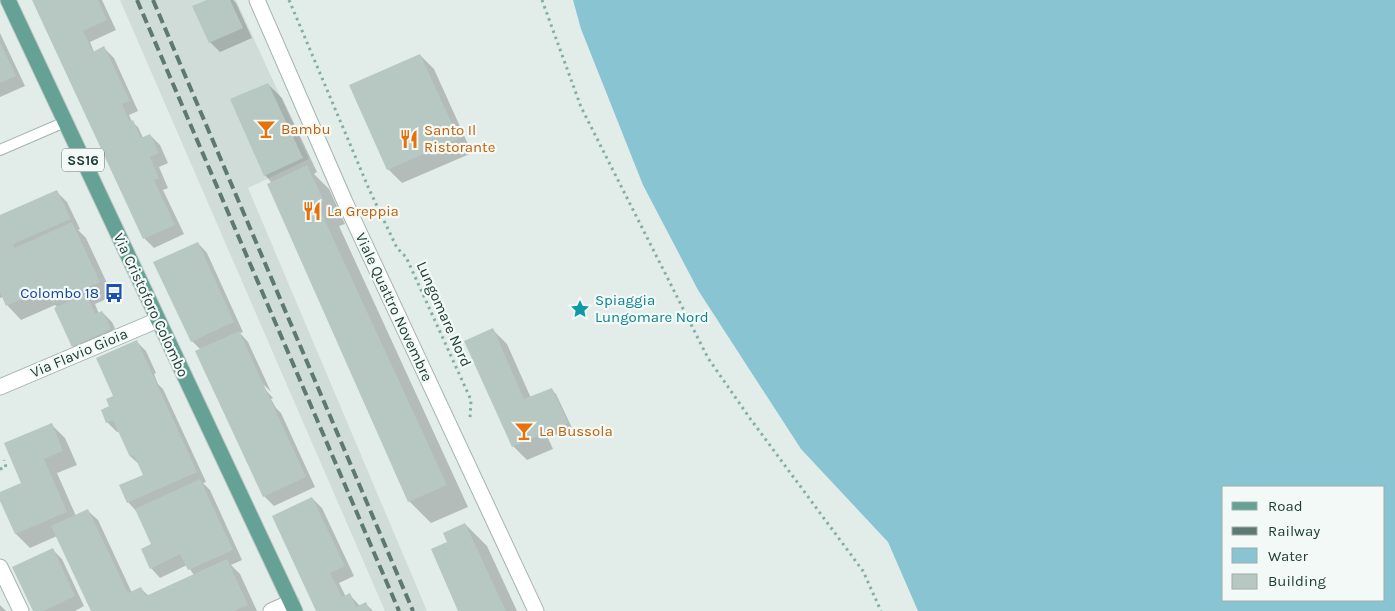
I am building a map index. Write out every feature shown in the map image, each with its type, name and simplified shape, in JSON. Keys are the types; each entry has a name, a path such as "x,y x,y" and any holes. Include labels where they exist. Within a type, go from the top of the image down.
{"main road":[{"name":"Via Cristoforo Colombo","path":"8,0 293,607"}],"street":[{"name":"Viale Quattro Novembre","path":"257,0 345,202 536,611"},
{"name":"Via Flavio Gioia","path":"0,387 158,320"},
{"path":"0,567 21,611"},
{"path":"271,611 293,607"}],"lane":[{"path":"0,150 65,122"}],"path":[{"name":"Lungomare Nord","path":"289,0 369,190 397,248 406,257 471,400 470,420"},
{"path":"542,0 581,107 708,358 749,417 863,571 882,611"},
{"path":"0,469 6,467 4,460"}],"shaded area":[{"path":"120,0 236,0 309,159 248,188 427,611 385,611"}],"water":[{"path":"573,0 1395,0 1395,611 918,611 888,542 801,449 698,290 643,185 581,29"}],"building":[{"path":"32,0 98,0 107,20 83,31 93,52 104,46 130,101 122,104 130,122 133,120 141,138 150,134 159,153 150,157 159,178 154,180 175,225 143,239"},
{"path":"207,0 230,0 243,28 209,43 192,6"},
{"path":"0,42 16,76 0,83"},
{"path":"420,54 459,139 387,170 349,85"},
{"name":"Bambu","path":"268,83 303,158 264,176 230,99"},
{"path":"307,165 324,201 318,204 320,210 447,485 408,502 267,184"},
{"path":"57,190 71,219 13,244 15,248 72,222 100,282 52,303 45,289 6,306 0,292 0,215"},
{"path":"198,242 234,322 191,342 153,262"},
{"path":"86,294 95,314 102,311 111,329 72,347 54,308"},
{"path":"493,328 524,399 552,388 568,423 512,447 464,341"},
{"path":"239,331 306,477 263,497 195,351"},
{"path":"137,340 197,472 127,503 119,485 143,475 134,455 130,457 113,420 106,423 101,410 109,406 106,399 113,396 96,358"},
{"path":"52,423 63,451 44,459 67,512 15,534 0,501 0,492 21,483 4,443"},
{"path":"200,479 233,550 188,570 180,554 150,569 141,549 151,544 135,509"},
{"path":"312,497 345,566 330,573 342,597 350,593 356,607 366,602 370,611 316,611 272,516"},
{"path":"88,509 128,593 141,587 146,596 227,559 248,605 234,611 91,611 51,526"},
{"path":"465,523 506,611 458,611 431,549 447,542 443,533"},
{"path":"53,548 75,596 44,611 33,611 12,567"}],"railway":[{"path":"137,0 399,611"},
{"path":"153,0 413,611"}],"place":[{"name":"Bambu","path":"266,129"},
{"name":"Santo Il Ristorante","path":"409,139"},
{"name":"La Greppia","path":"312,211"},
{"name":"Colombo 18","path":"114,293"},
{"name":"Spiaggia Lungomare Nord","path":"580,309"},
{"name":"La Bussola","path":"524,431"}]}
